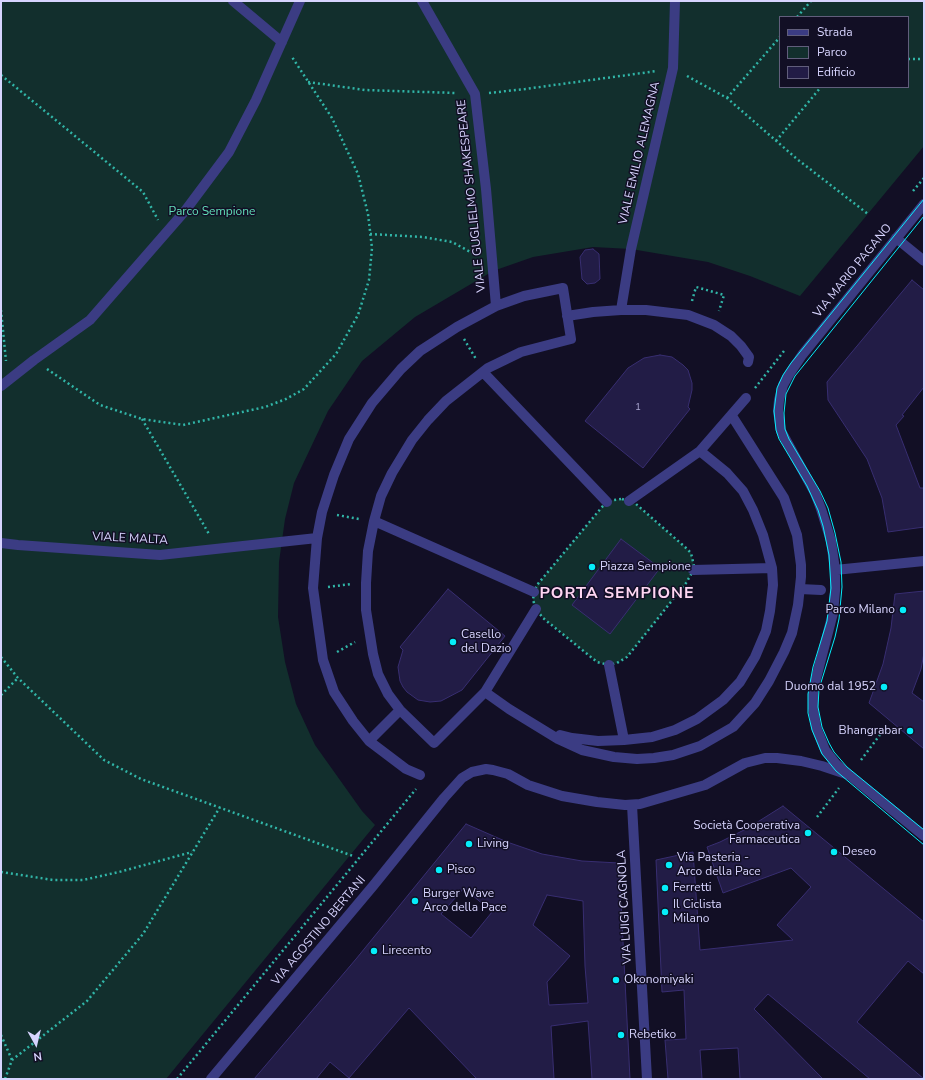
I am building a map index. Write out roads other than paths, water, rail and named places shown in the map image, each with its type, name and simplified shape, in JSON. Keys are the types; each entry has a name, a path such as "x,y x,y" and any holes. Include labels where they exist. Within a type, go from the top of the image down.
{"street":[{"path":"232,1 282,42"},
{"path":"4,383 90,320 185,211 228,152 256,100 300,1"},
{"name":"VIALE GUGLIELMO SHAKESPEARE","path":"422,1 475,94 486,188 496,306"},
{"name":"VIALE EMILIO ALEMAGNA","path":"621,310 631,249 673,68 675,1"},
{"name":"VIA MARIO PAGANO","path":"835,570 830,540 815,493 785,441 781,430 779,421 779,400 783,385 802,355 924,204"},
{"path":"896,238 924,261"},
{"path":"419,780 369,741 353,721 334,692 323,660 313,588 317,538 322,512 334,475 349,439 372,403 401,369 420,351 457,327 496,306 524,296 563,288 571,339 521,352 483,372 446,401 412,440 392,473 381,496 368,551 366,610 378,674 388,694 400,710 434,743 485,692 536,609"},
{"path":"567,316 621,310 646,310 688,315 714,325 731,336 742,346 749,357 748,362"},
{"path":"483,372 607,502"},
{"path":"628,500 700,451 732,416 746,398"},
{"path":"485,692 509,709 558,739 582,750 614,757 654,758 673,755 700,746 732,727 755,703 781,658 792,633 802,577 797,535 784,498 732,416"},
{"path":"535,725 555,734 572,738 598,741 624,740 658,735 675,730 697,718 724,700 740,682 756,658 766,631 770,611 773,585 772,568 753,510 743,491 727,473 700,451"},
{"path":"374,521 534,592"},
{"name":"VIALE MALTA","path":"1,543 160,555 317,538"},
{"path":"924,561 835,570 833,613 813,690 813,708 816,727 825,750 836,764 924,836"},
{"path":"693,570 772,568"},
{"path":"800,589 821,590"},
{"path":"609,665 624,740"},
{"path":"369,741 400,710"},
{"path":"632,805 659,799 705,785 745,763 765,758 801,761 849,775"},
{"name":"VIA AGOSTINO BERTANI","path":"211,1079 374,886 444,798 462,778 472,772 486,769 508,774 528,785 562,796 597,802 632,805"},
{"name":"VIA LUIGI CAGNOLA","path":"632,805 647,1079"}],"tram line":[{"path":"924,199 791,363 777,388 774,411 776,430 779,439 807,486 818,510 829,555 831,588 827,621 813,667 808,694 808,713 812,730 822,754 836,771 924,845"},
{"path":"924,216 795,376 786,394 784,413 785,429 789,439 820,491 828,508 841,562 842,587 839,619 819,689 818,707 822,727 834,752 847,767 924,830"}],"place":[{"name":"Piazza Sempione","path":"592,567"},
{"name":"Parco Milano","path":"903,610"},
{"name":"Casello del Dazio","path":"453,642"},
{"name":"Duomo dal 1952","path":"884,687"},
{"name":"Bhangrabar","path":"910,731"},
{"name":"Società Cooperativa Farmaceutica","path":"808,833"},
{"name":"Living","path":"469,844"},
{"name":"Deseo","path":"834,852"},
{"name":"Via Pasteria - Arco della Pace","path":"669,865"},
{"name":"Pisco","path":"439,870"},
{"name":"Ferretti","path":"665,888"},
{"name":"Burger Wave Arco della Pace","path":"415,901"},
{"name":"Il Ciclista Milano","path":"665,912"},
{"name":"Lirecento","path":"374,951"},
{"name":"Okonomiyaki","path":"616,980"},
{"name":"Rebetiko","path":"621,1035"}],"district":[{"name":"PORTA SEMPIONE","path":"617,594"}],"park label":[{"name":"Parco Sempione","path":"212,212"}]}
